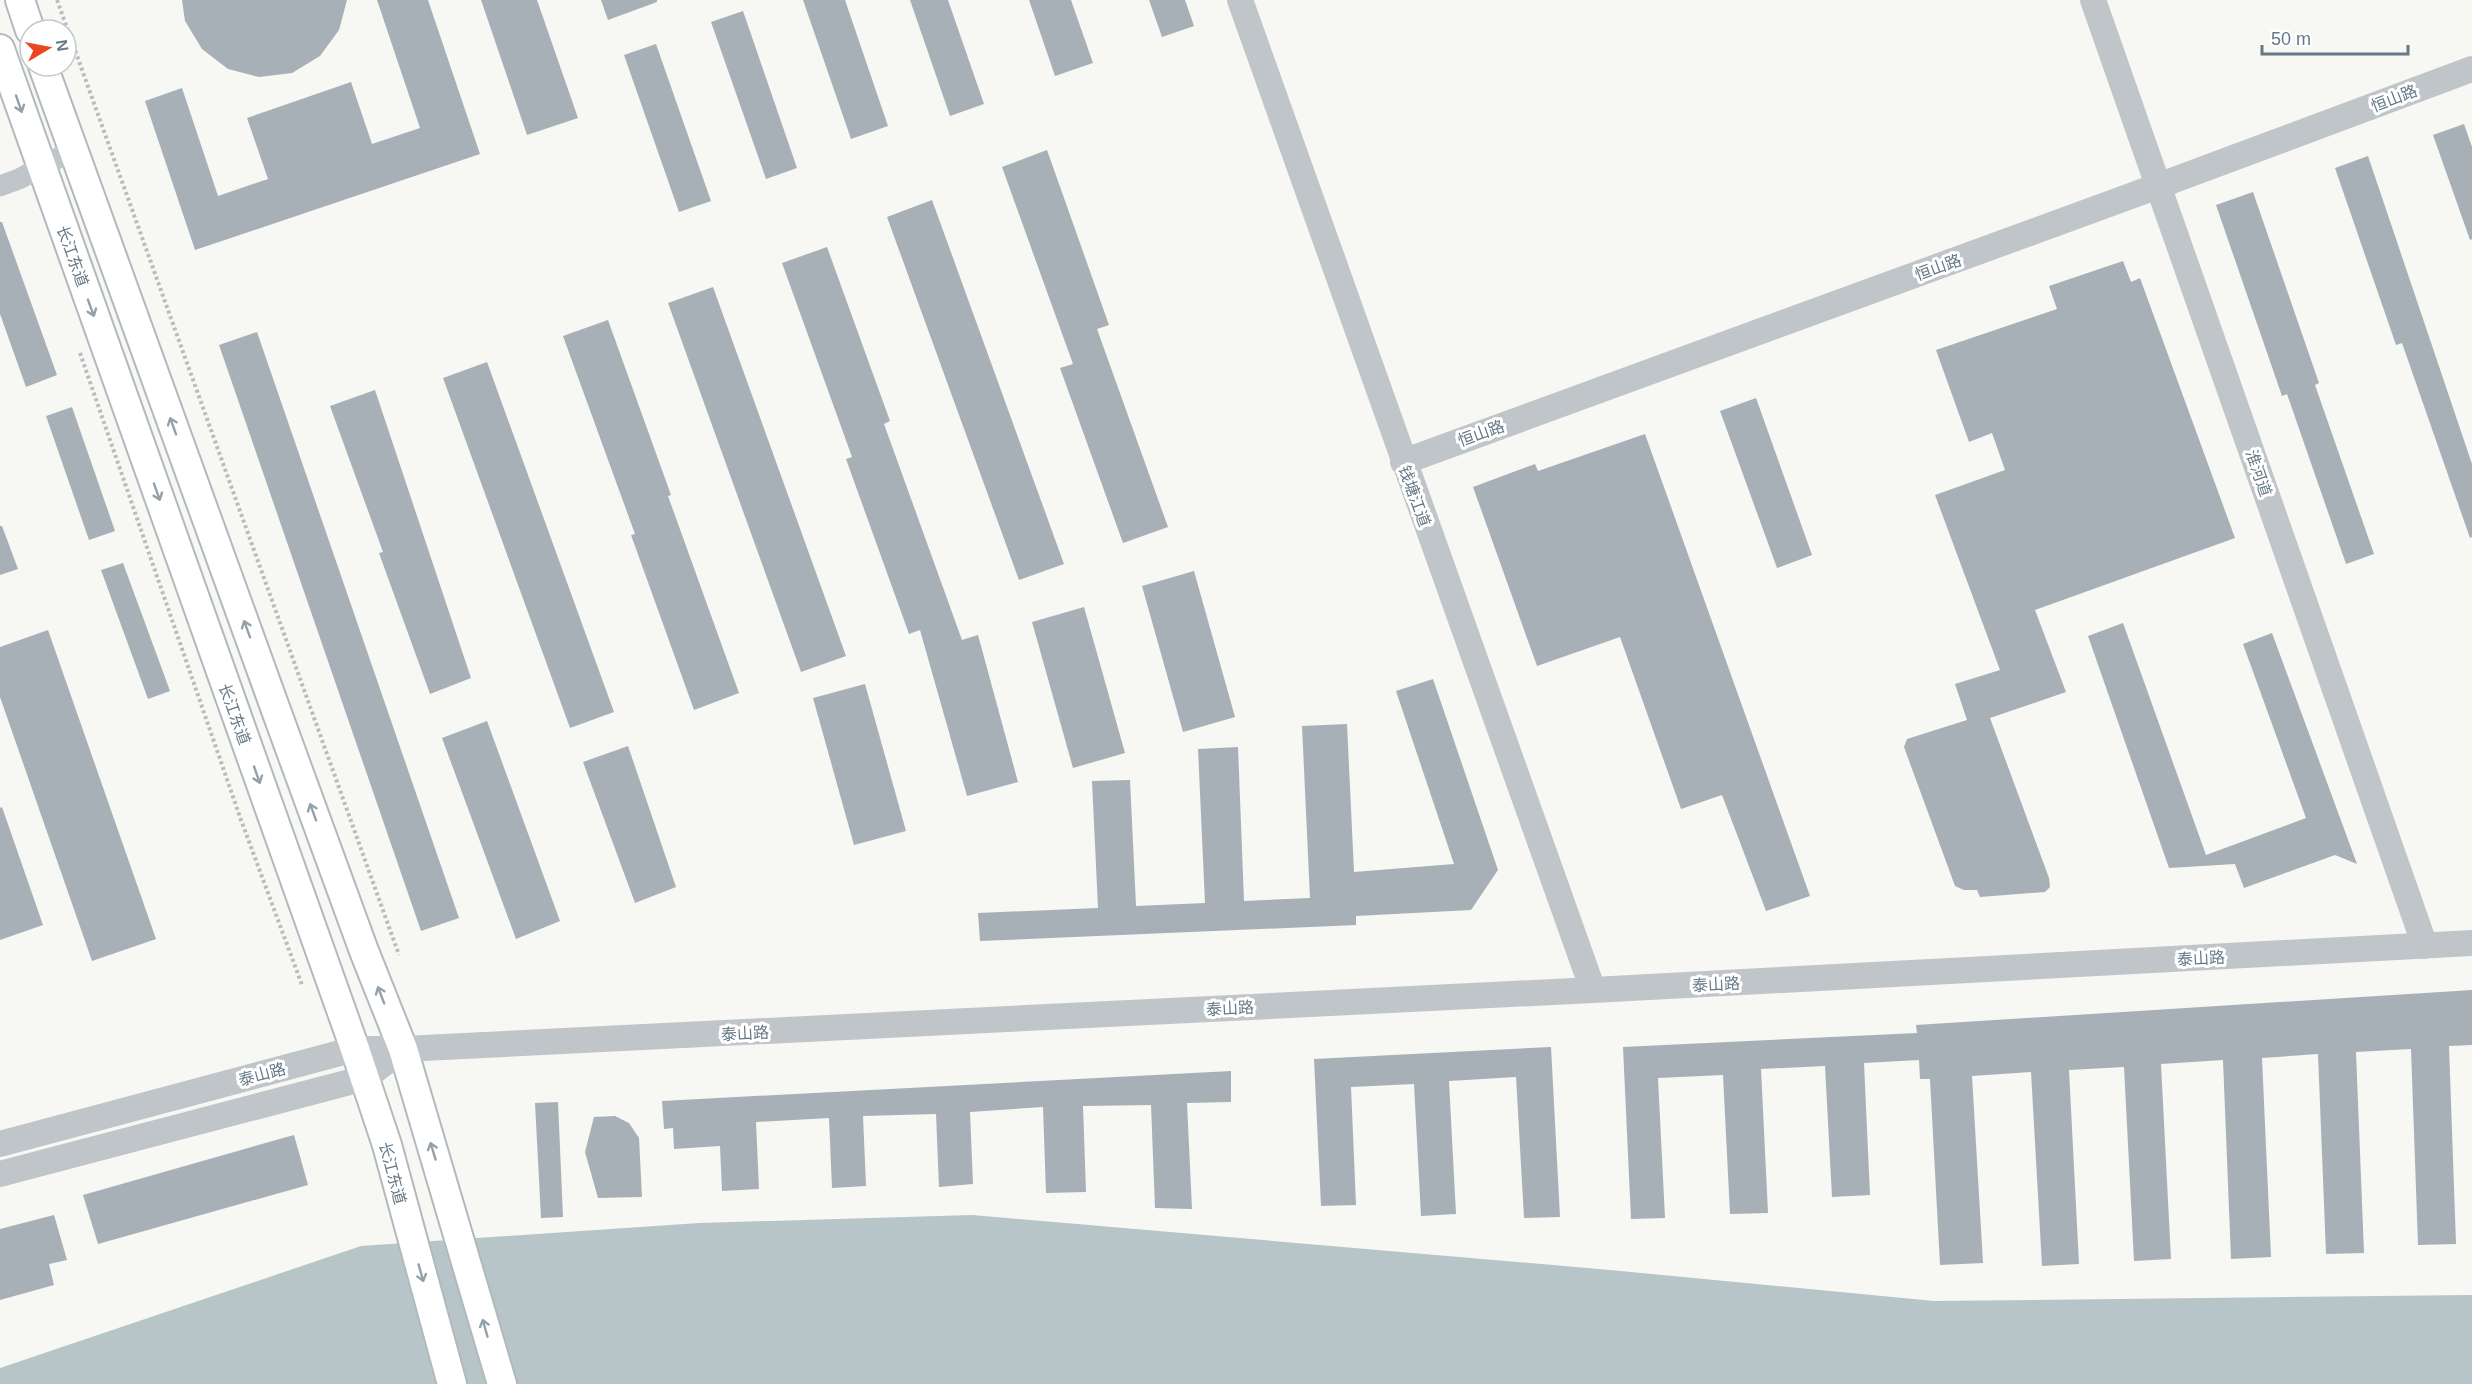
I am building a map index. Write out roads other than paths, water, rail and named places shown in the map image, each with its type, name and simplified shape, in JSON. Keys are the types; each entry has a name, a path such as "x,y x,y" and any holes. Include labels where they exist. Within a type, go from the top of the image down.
{"main road":[{"path":"20,0 26,18"},
{"name":"长江东道","path":"0,49 365,1078 387,1145 452,1384"},
{"path":"47,78 360,941 403,1050 502,1384"}],"street":[{"name":"钱塘江道","path":"1240,0 1593,990"},
{"name":"淮河道","path":"2093,0 2425,946"},
{"name":"恒山路","path":"1403,462 2472,69"},
{"path":"0,186 42,168 74,150"},
{"name":"泰山路","path":"0,1144 355,1049 403,1050 2472,944"},
{"path":"0,1174 365,1078 403,1050"}]}
